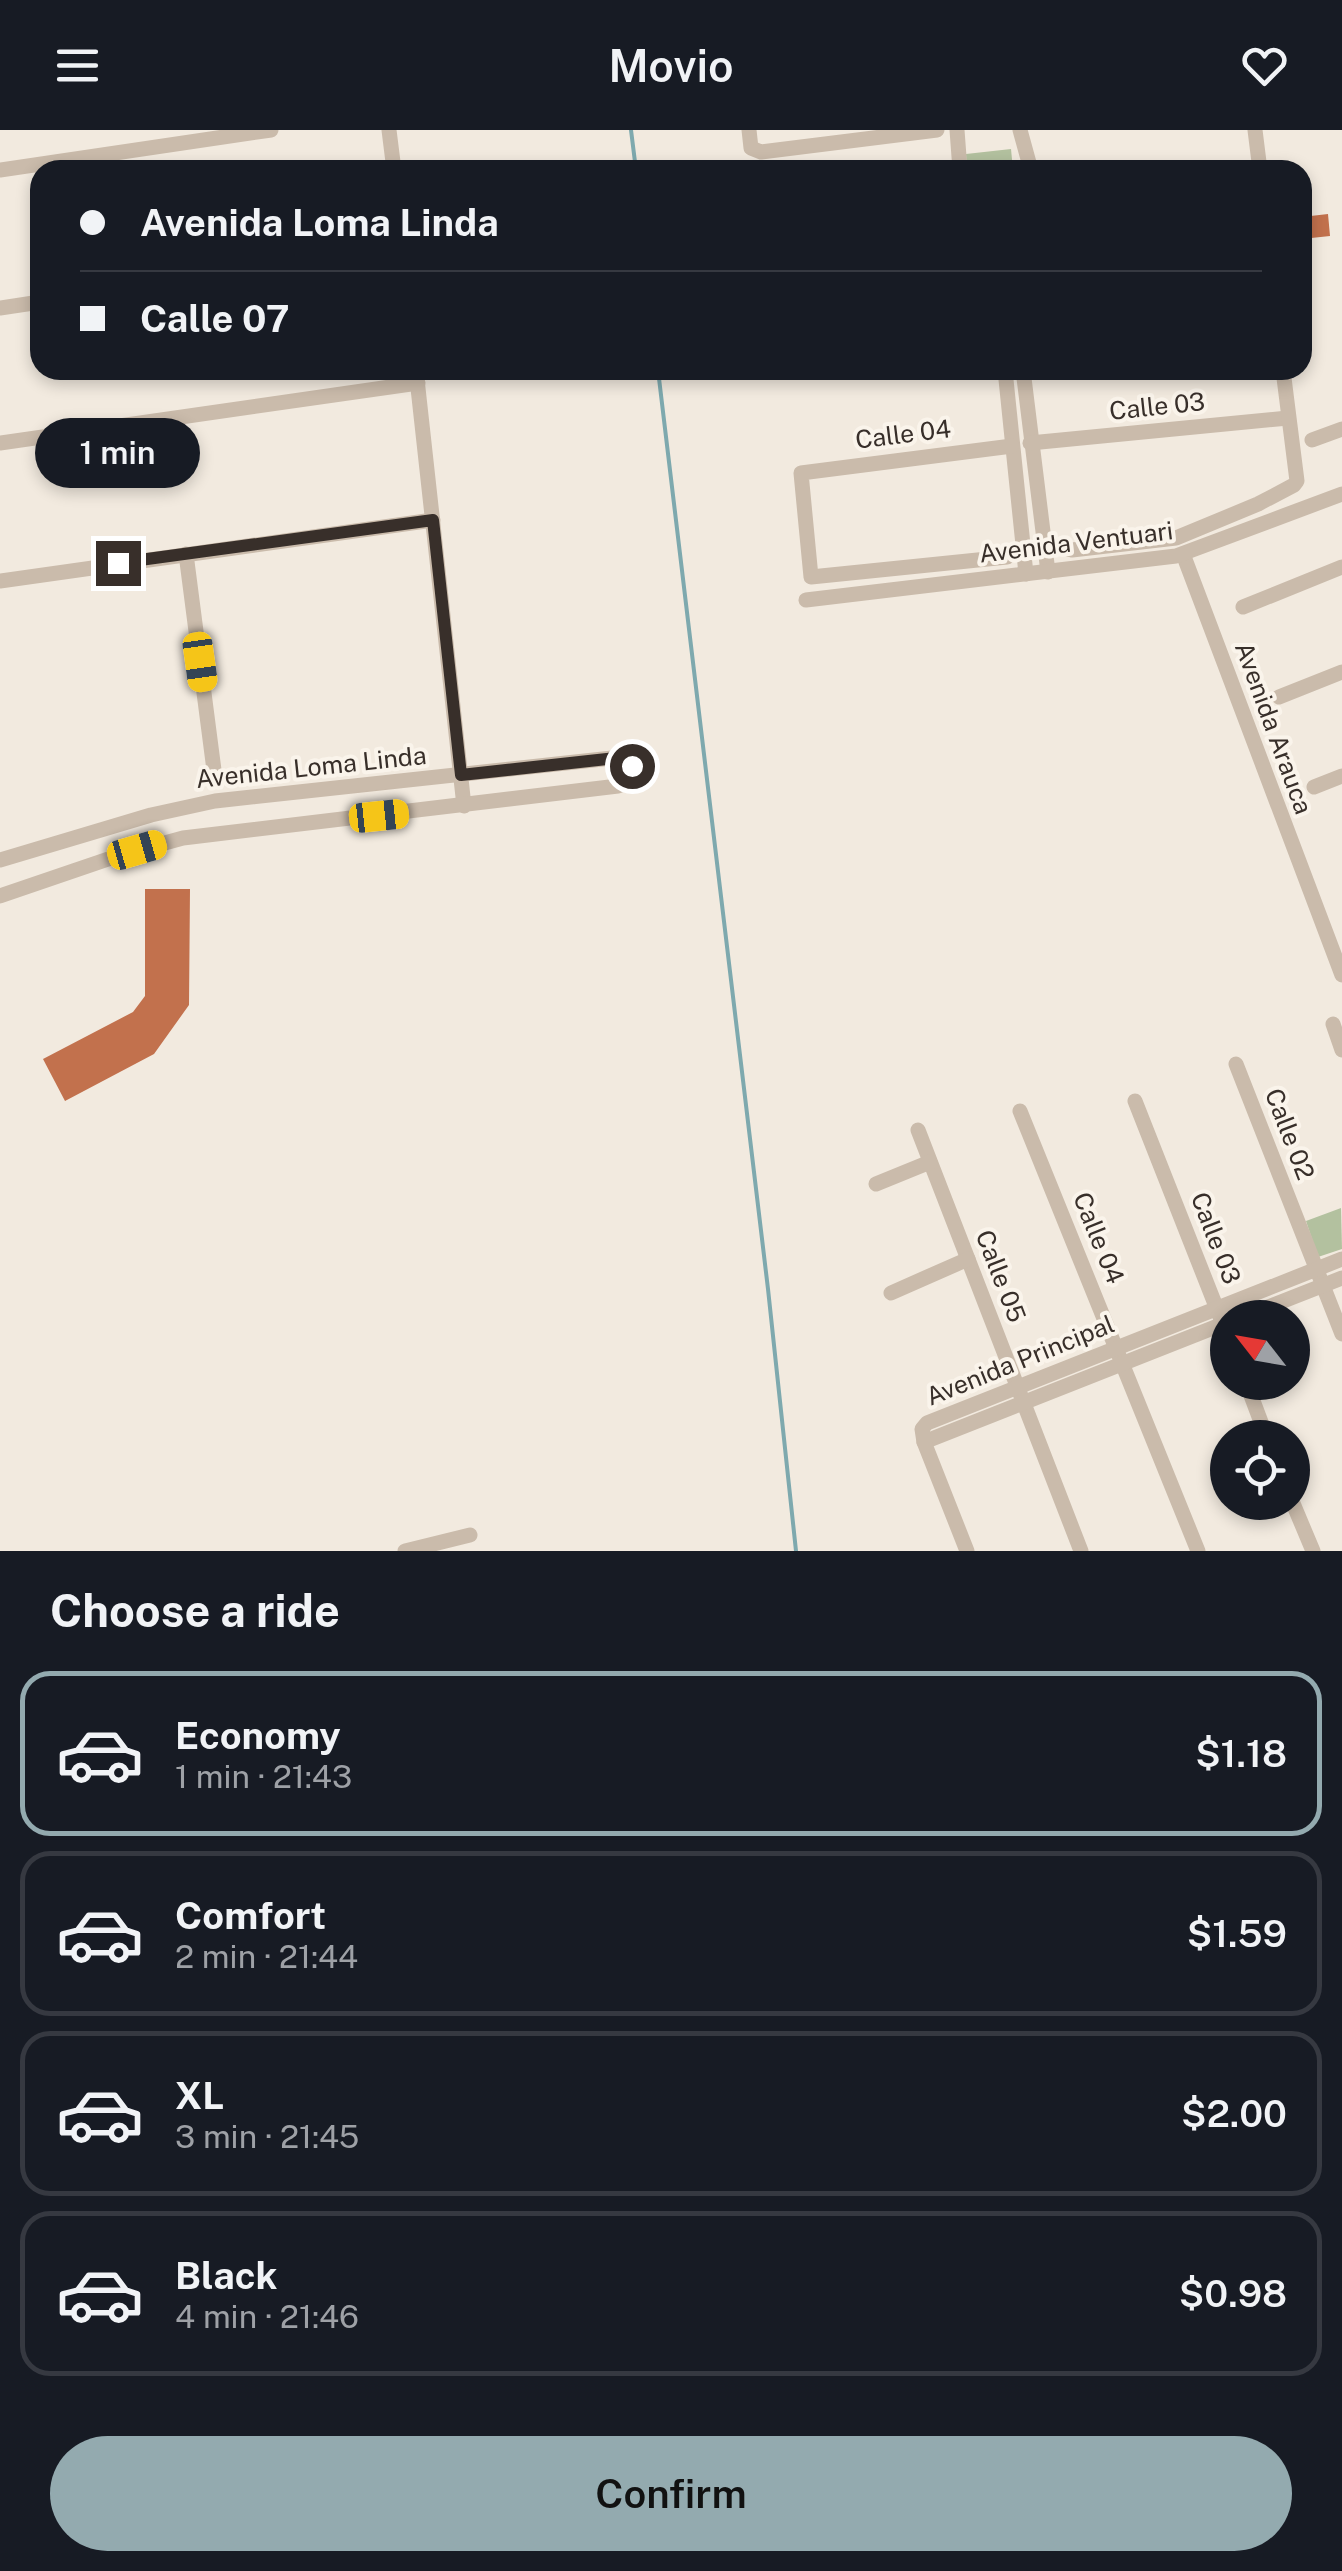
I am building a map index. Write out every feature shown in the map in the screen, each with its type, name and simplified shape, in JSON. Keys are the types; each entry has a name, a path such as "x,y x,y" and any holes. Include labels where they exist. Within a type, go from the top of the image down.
{"street":[{"path":"68,160 271,130"},
{"path":"389,130 393,160"},
{"path":"748,130 750,148 761,152 938,130"},
{"path":"957,130 959,160"},
{"path":"1020,130 1028,160"},
{"path":"1256,130 1259,160"},
{"path":"0,170 30,166"},
{"path":"0,308 30,304"},
{"path":"0,443 392,380"},
{"path":"417,380 464,806"},
{"path":"1006,380 1026,574"},
{"path":"1024,380 1048,572"},
{"path":"1044,542 1072,550 1176,538 1294,485 1298,481 1283,380"},
{"name":"Calle 03","path":"1030,444 1288,418"},
{"path":"1312,440 1342,428"},
{"name":"Calle 04","path":"1007,557 811,577 800,473 1012,446"},
{"name":"Avenida Ventuari","path":"806,600 1183,554 1342,494"},
{"path":"0,580 433,520"},
{"path":"186,554 214,770"},
{"name":"Avenida Arauca","path":"1183,554 1342,975"},
{"path":"1243,607 1342,567"},
{"path":"1278,697 1342,672"},
{"name":"Avenida Loma Linda","path":"0,860 197,804 616,758 628,761 633,770 630,781 618,786 183,838 3,895"},
{"path":"1314,787 1342,776"},
{"path":"0,867 6,877 3,895"},
{"path":"1332,1024 1342,1050"},
{"name":"Calle 02","path":"1236,1064 1342,1334"},
{"name":"Calle 03","path":"1135,1101 1214,1300"},
{"name":"Calle 04","path":"1020,1111 1198,1551"},
{"name":"Calle 05","path":"918,1130 1081,1551"},
{"path":"876,1184 930,1162"},
{"path":"891,1293 968,1259"},
{"name":"Avenida Principal","path":"1275,1300 1320,1277 1342,1259"},
{"name":"Avenida Principal","path":"1272,1300 1320,1277 1342,1278"},
{"name":"Avenida Principal","path":"966,1551 924,1442 922,1429 927,1423 1210,1327"},
{"path":"1300,1520 1312,1551"},
{"path":"405,1551 470,1535"}],"green space":[{"path":"1011,149 1012,160 966,160 966,154"},
{"path":"1341,1208 1342,1249 1318,1257 1306,1221"}],"building":[{"path":"1328,214 1330,236 1312,238 1312,216"},
{"path":"145,889 190,889 189,1005 154,1054 65,1101 43,1059 133,1012 145,996"}],"waterway":[{"path":"631,130 635,160"},
{"path":"659,380 796,1551"}],"route":[{"path":"118,563 433,520 461,775 616,758 632,766"}]}
